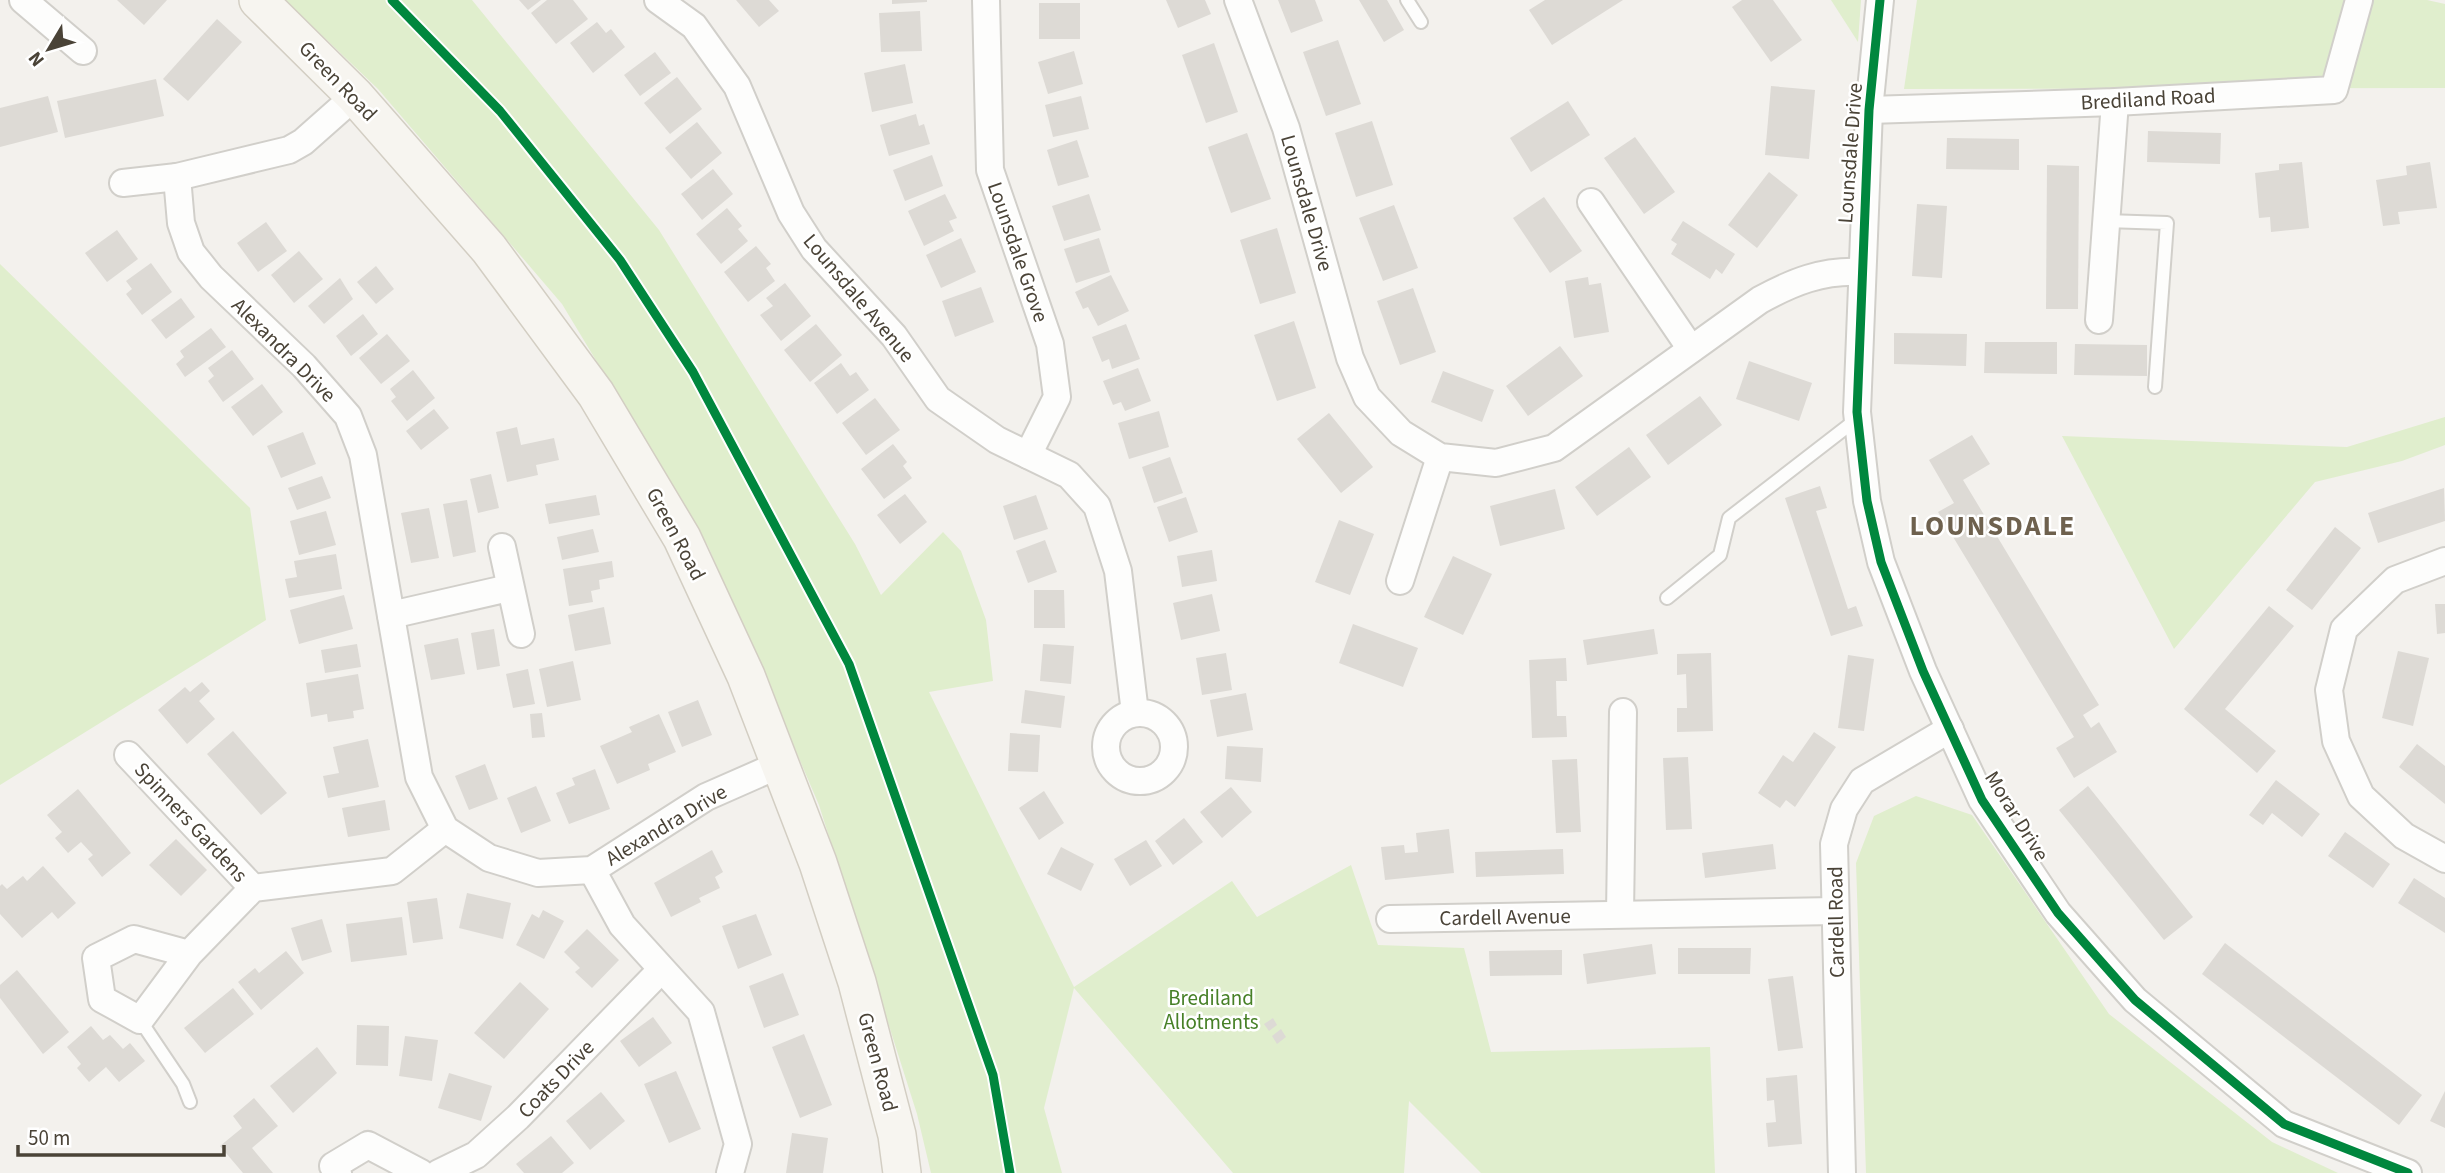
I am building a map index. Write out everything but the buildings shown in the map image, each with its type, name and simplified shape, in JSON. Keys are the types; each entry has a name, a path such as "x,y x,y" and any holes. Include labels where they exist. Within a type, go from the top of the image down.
{"street":[{"path":"23,0 83,51"},
{"name":"Green Road","path":"258,0 355,96 489,249 596,394 682,538 746,676 818,863 857,982 897,1135 902,1173"},
{"name":"Lounsdale Avenue","path":"658,0 694,26 737,86 790,213 814,249 894,336 938,398 997,440 1069,475 1097,506 1118,571 1135,713"},
{"name":"Lounsdale Grove","path":"986,0 990,170 1049,344 1057,397 1028,455"},
{"name":"Lounsdale Drive","path":"1238,0 1286,128 1350,358 1367,397 1401,433 1440,457 1496,463 1554,448 1760,300 1796,281 1839,271 1860,272"},
{"name":"Lounsdale Drive","path":"1859,307 1868,110 1880,0"},
{"name":"Brediland Road","path":"1868,110 2115,102 2334,90 2359,0"},
{"path":"123,183 177,177 289,150 303,142 355,96"},
{"path":"2099,320 2115,102"},
{"name":"Alexandra Drive","path":"177,177 181,223 191,252 211,277 304,366 348,416 363,455 405,711 419,777 445,829 489,858 538,873 592,870 706,797 781,764"},
{"path":"1591,202 1691,349"},
{"name":"Morar Drive","path":"1859,307 1858,419 1867,501 1881,562 1923,671 1982,800 2059,913 2135,1000 2284,1125 2408,1173"},
{"path":"1400,581 1440,457"},
{"path":"502,547 521,635"},
{"path":"2445,561 2395,580 2344,629 2329,690 2336,741 2361,796 2404,836 2445,859"},
{"path":"391,615 509,588"},
{"path":"1620,914 1623,712"},
{"name":"Cardell Road","path":"1842,1173 1834,844 1844,809 1862,781 1950,729"},
{"name":"Spinners Gardens","path":"128,755 253,888"},
{"name":"Spinners Gardens","path":"140,1020 189,954 253,888 392,871 445,829"},
{"path":"592,870 622,925 701,1012 738,1144 727,1172"},
{"name":"Cardell Avenue","path":"1391,919 1835,911"},
{"path":"140,1020 102,999 96,958 134,939 189,954"},
{"name":"Coats Drive","path":"439,1173 477,1155 518,1117 661,970"},
{"path":"338,1173 333,1166 368,1145 421,1173"}],"lane":[{"path":"1407,0 1421,22"},
{"path":"2105,221 2166,223 2155,387"},
{"path":"1667,598 1720,555 1729,518 1858,419"},
{"path":"140,1020 183,1084 190,1102"}],"green space":[{"name":"Brediland Allotments","path":"285,0 472,0 659,230 855,544 881,595 943,532 961,551 986,620 993,681 929,692 1074,987 1232,881 1257,917 1351,865 1378,945 1464,948 1491,1052 1710,1047 1715,1173 1481,1173 1409,1101 1404,1173 1233,1173 1074,988 1044,1108 1062,1173 931,1173 917,1114 819,805 708,546 562,304 378,89"},
{"path":"1831,0 1861,0 1858,42"},
{"path":"1917,0 2427,0 2445,4 2445,88 1904,89"},
{"path":"0,264 250,508 266,620 0,785"},
{"path":"2445,417 2445,445 2402,461 2315,482 2174,649 2062,436 2347,447"},
{"path":"1916,796 1972,815 2109,1014 2272,1142 2338,1173 1866,1173 1856,863 1874,816"}],"cycle path":[{"path":"392,0 500,111 620,260 693,372 849,664 993,1075 1010,1173"},
{"path":"1880,0 1869,110 1857,412 1867,501 1881,562 1923,671 1982,800 2058,913 2135,1000 2284,1124 2408,1173"}],"district":[{"name":"LOUNSDALE","path":"1993,525"}]}
